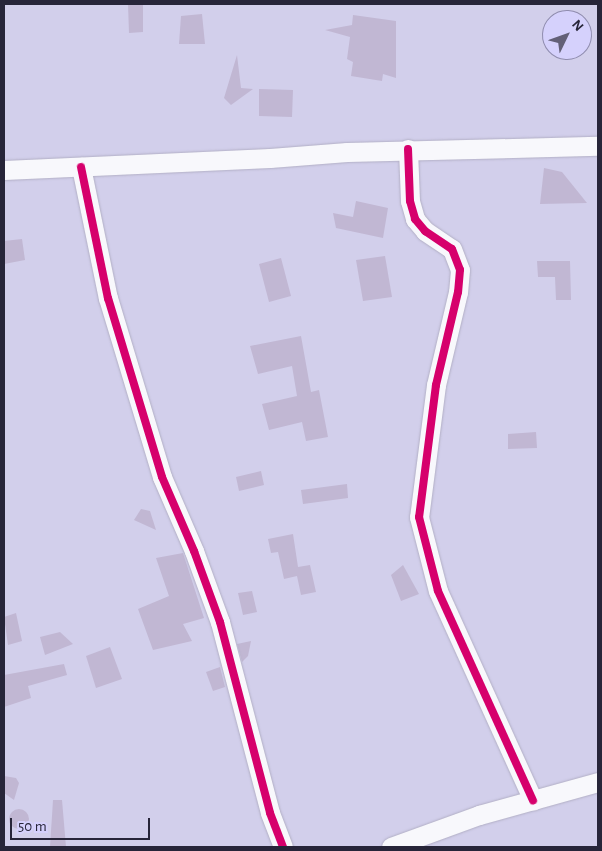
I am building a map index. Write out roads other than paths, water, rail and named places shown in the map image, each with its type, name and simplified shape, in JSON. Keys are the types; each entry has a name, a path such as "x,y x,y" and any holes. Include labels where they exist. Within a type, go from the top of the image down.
{"street":[{"path":"4,170 408,150 598,146"},
{"path":"408,150 410,201 415,219 425,231 452,249 460,270 458,292 436,385 419,517 438,591 533,800"},
{"path":"81,167 108,298 162,477 194,551 220,622 270,814 283,847"},
{"path":"391,847 479,815 598,782"}]}
